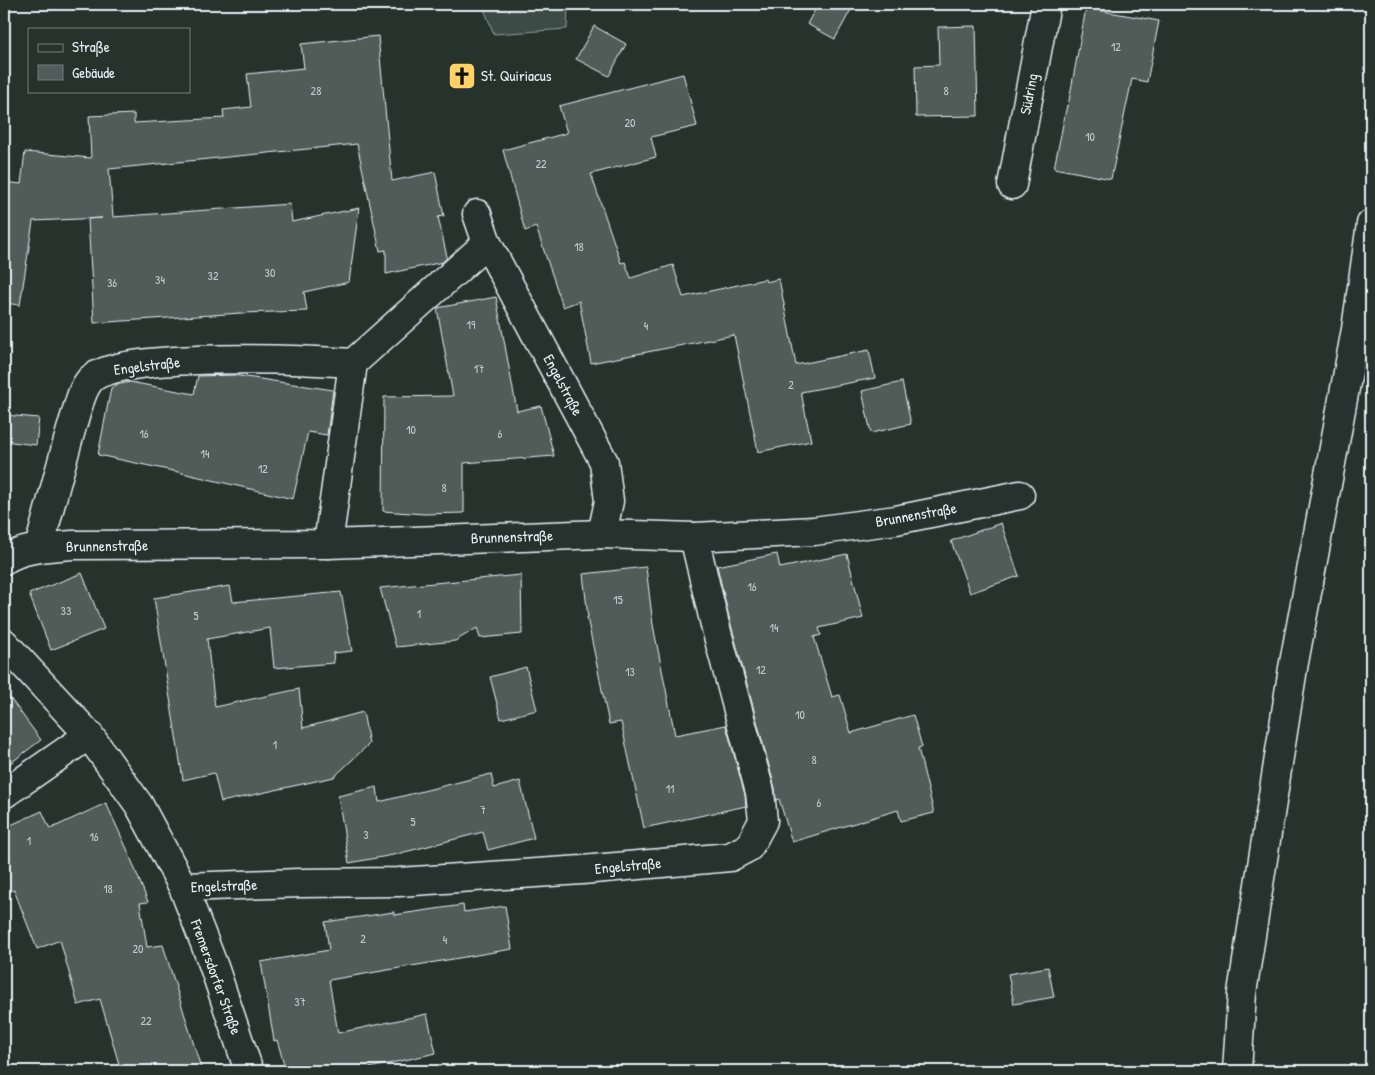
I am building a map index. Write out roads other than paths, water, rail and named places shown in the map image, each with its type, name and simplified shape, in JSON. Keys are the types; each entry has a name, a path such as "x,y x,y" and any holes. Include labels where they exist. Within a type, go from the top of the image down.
{"street":[{"name":"Südring","path":"1012,185 1046,4"},
{"name":"Engelstraße","path":"477,214 488,243 604,462 609,501 602,534"},
{"path":"1237,1071 1242,993 1293,668 1356,329 1371,224"},
{"path":"328,544 353,363 488,243"},
{"name":"Engelstraße","path":"39,548 64,453 83,393 90,379 108,370 145,364 207,359 301,360 353,363"},
{"name":"Brunnenstraße","path":"4,560 39,548 74,546 328,544 602,534 694,537 814,531 896,520 1020,495"},
{"name":"Engelstraße","path":"183,887 400,882 582,870 730,857 749,846 763,820 760,792 715,625 694,537"},
{"name":"Fremersdorfer Straße","path":"4,643 89,735 139,804 183,887 214,967 249,1071"},
{"path":"4,794 89,735"}],"place":[{"name":"St. Quiriacus","path":"462,76"}]}
